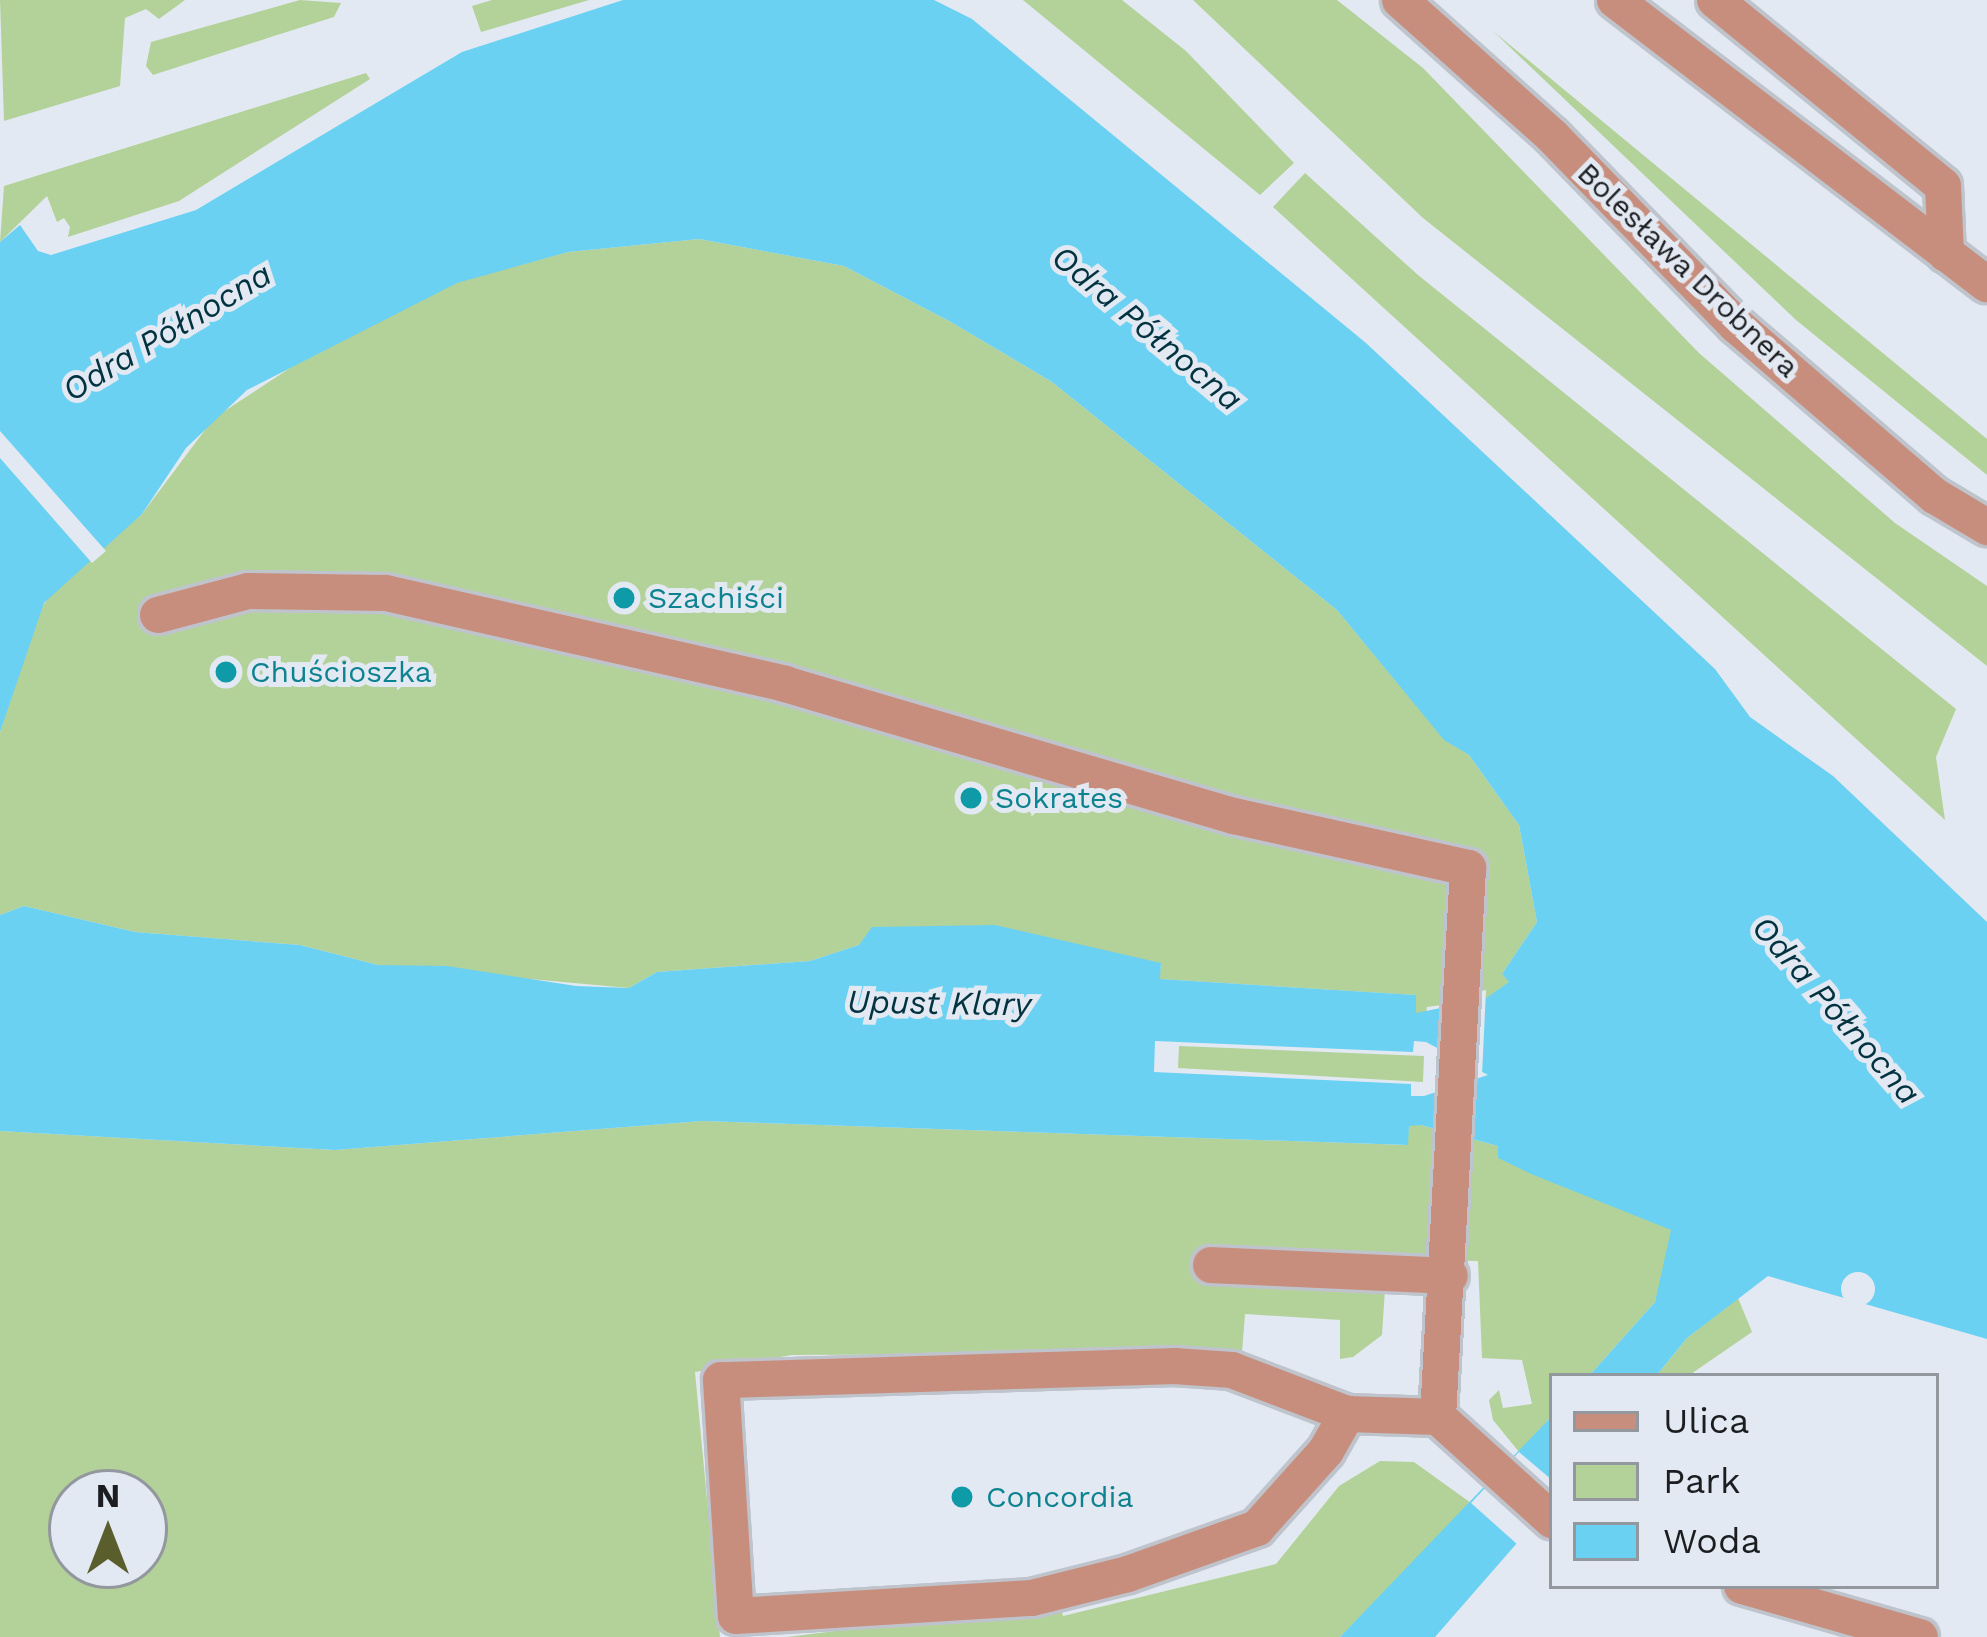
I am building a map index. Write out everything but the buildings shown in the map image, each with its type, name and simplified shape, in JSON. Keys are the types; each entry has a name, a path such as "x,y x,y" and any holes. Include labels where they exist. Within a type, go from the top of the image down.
{"street":[{"name":"Bolesława Drobnera","path":"1400,0 1553,137 1736,325 1935,496 1987,527"},
{"path":"1615,0 1987,284"},
{"path":"1715,0 1943,187 1946,254"},
{"path":"158,615 248,591 386,593 785,684 1234,816 1468,868 1450,1276 1438,1417"},
{"path":"1211,1265 1450,1276"},
{"path":"1347,1414 1326,1451 1257,1528 1188,1555 1032,1598 736,1616 722,1380 1174,1366 1232,1370 1347,1414 1438,1417 1547,1518"},
{"path":"1752,1589 1920,1637"}],"green space":[{"path":"0,0 185,0 159,19 146,9 125,18 120,86 4,121"},
{"path":"300,0 341,3 334,17 153,75 146,66 151,42"},
{"path":"492,0 589,0 481,32 472,6"},
{"path":"1023,0 1122,0 1186,51 1294,163 1260,195"},
{"path":"1193,0 1337,0 1423,68 1699,353 1895,523 1987,586 1987,666 1423,218"},
{"path":"1493,31 1987,439 1987,475 1796,320"},
{"path":"366,73 370,79 179,201 68,237 70,227 64,218 57,222 47,196 0,242 4,186"},
{"path":"1305,173 1418,275 1956,709 1936,757 1945,820 1273,207"},
{"path":"699,239 844,266 951,322 1052,382 1337,610 1444,739 1469,755 1519,825 1537,922 1502,974 1510,982 1486,999 1427,1007 1426,1014 1415,1013 1415,995 1159,979 1161,964 859,945 810,961 657,972 629,988 378,965 300,945 135,932 24,906 0,915 0,732 35,616 59,584 142,514 214,418 325,345 457,282 568,252"},
{"path":"1179,1046 1424,1056 1423,1082 1178,1068"},
{"path":"702,1121 1407,1145 1409,1125 1421,1125 1498,1146 1671,1230 1673,1238 1655,1302 1592,1373 1549,1373 1549,1419 1519,1452 1493,1420 1489,1400 1499,1390 1503,1408 1532,1404 1522,1360 1482,1358 1478,1261 1387,1259 1382,1335 1353,1357 1340,1359 1340,1320 1245,1314 1242,1353 792,1355 695,1372 720,1637 0,1637 0,1131 335,1150"},
{"path":"1738,1298 1752,1332 1692,1373 1658,1373 1687,1338"},
{"path":"1380,1461 1414,1462 1471,1503 1340,1637 787,1637 1060,1603 1063,1616 1276,1564 1339,1486"}],"water":[{"path":"623,0 934,0 972,19 1366,343 1715,669 1750,717 1833,776 1987,922 1987,1339 1768,1276 1687,1338 1658,1373 1592,1373 1655,1302 1671,1230 1498,1158 1498,1146 1421,1125 1409,1126 1408,1145 702,1121 335,1150 0,1131 0,915 24,906 135,932 300,945 378,965 447,966 576,986 629,988 657,972 810,961 859,945 872,927 995,925 1161,963 1160,979 1416,995 1416,1013 1485,999 1509,982 1502,974 1537,922 1519,825 1469,755 1444,740 1337,610 1052,382 951,322 844,266 699,239 568,252 457,283 247,390 186,448 142,514 44,603 0,732 0,242 20,225 38,251 51,255 196,210 462,52","holes":["1155,1041 1413,1052 1414,1041 1426,1042 1488,1075 1411,1096 1411,1084 1154,1072"]},
{"path":"1549,1419 1549,1506 1435,1637 1340,1637"}],"pier":[{"path":"0,431 106,551 92,563 0,458"},
{"path":"1486,990 1482,1075 1439,1053 1442,999"},
{"path":"1858,1272 1870,1277 1875,1289 1870,1301 1858,1306 1846,1301 1841,1289 1846,1277"},
{"path":"1519,1452 1549,1477 1549,1507 1518,1545 1471,1503"}],"place":[{"name":"Szachiści","path":"624,598"},
{"name":"Chuścioszka","path":"226,672"},
{"name":"Sokrates","path":"971,798"},
{"name":"Concordia","path":"962,1497"}],"water label":[{"name":"Odra Północna","path":"1147,328"},
{"name":"Odra Północna","path":"167,332"},
{"name":"Upust Klary","path":"939,1003"},
{"name":"Odra Północna","path":"1836,1010"}]}
